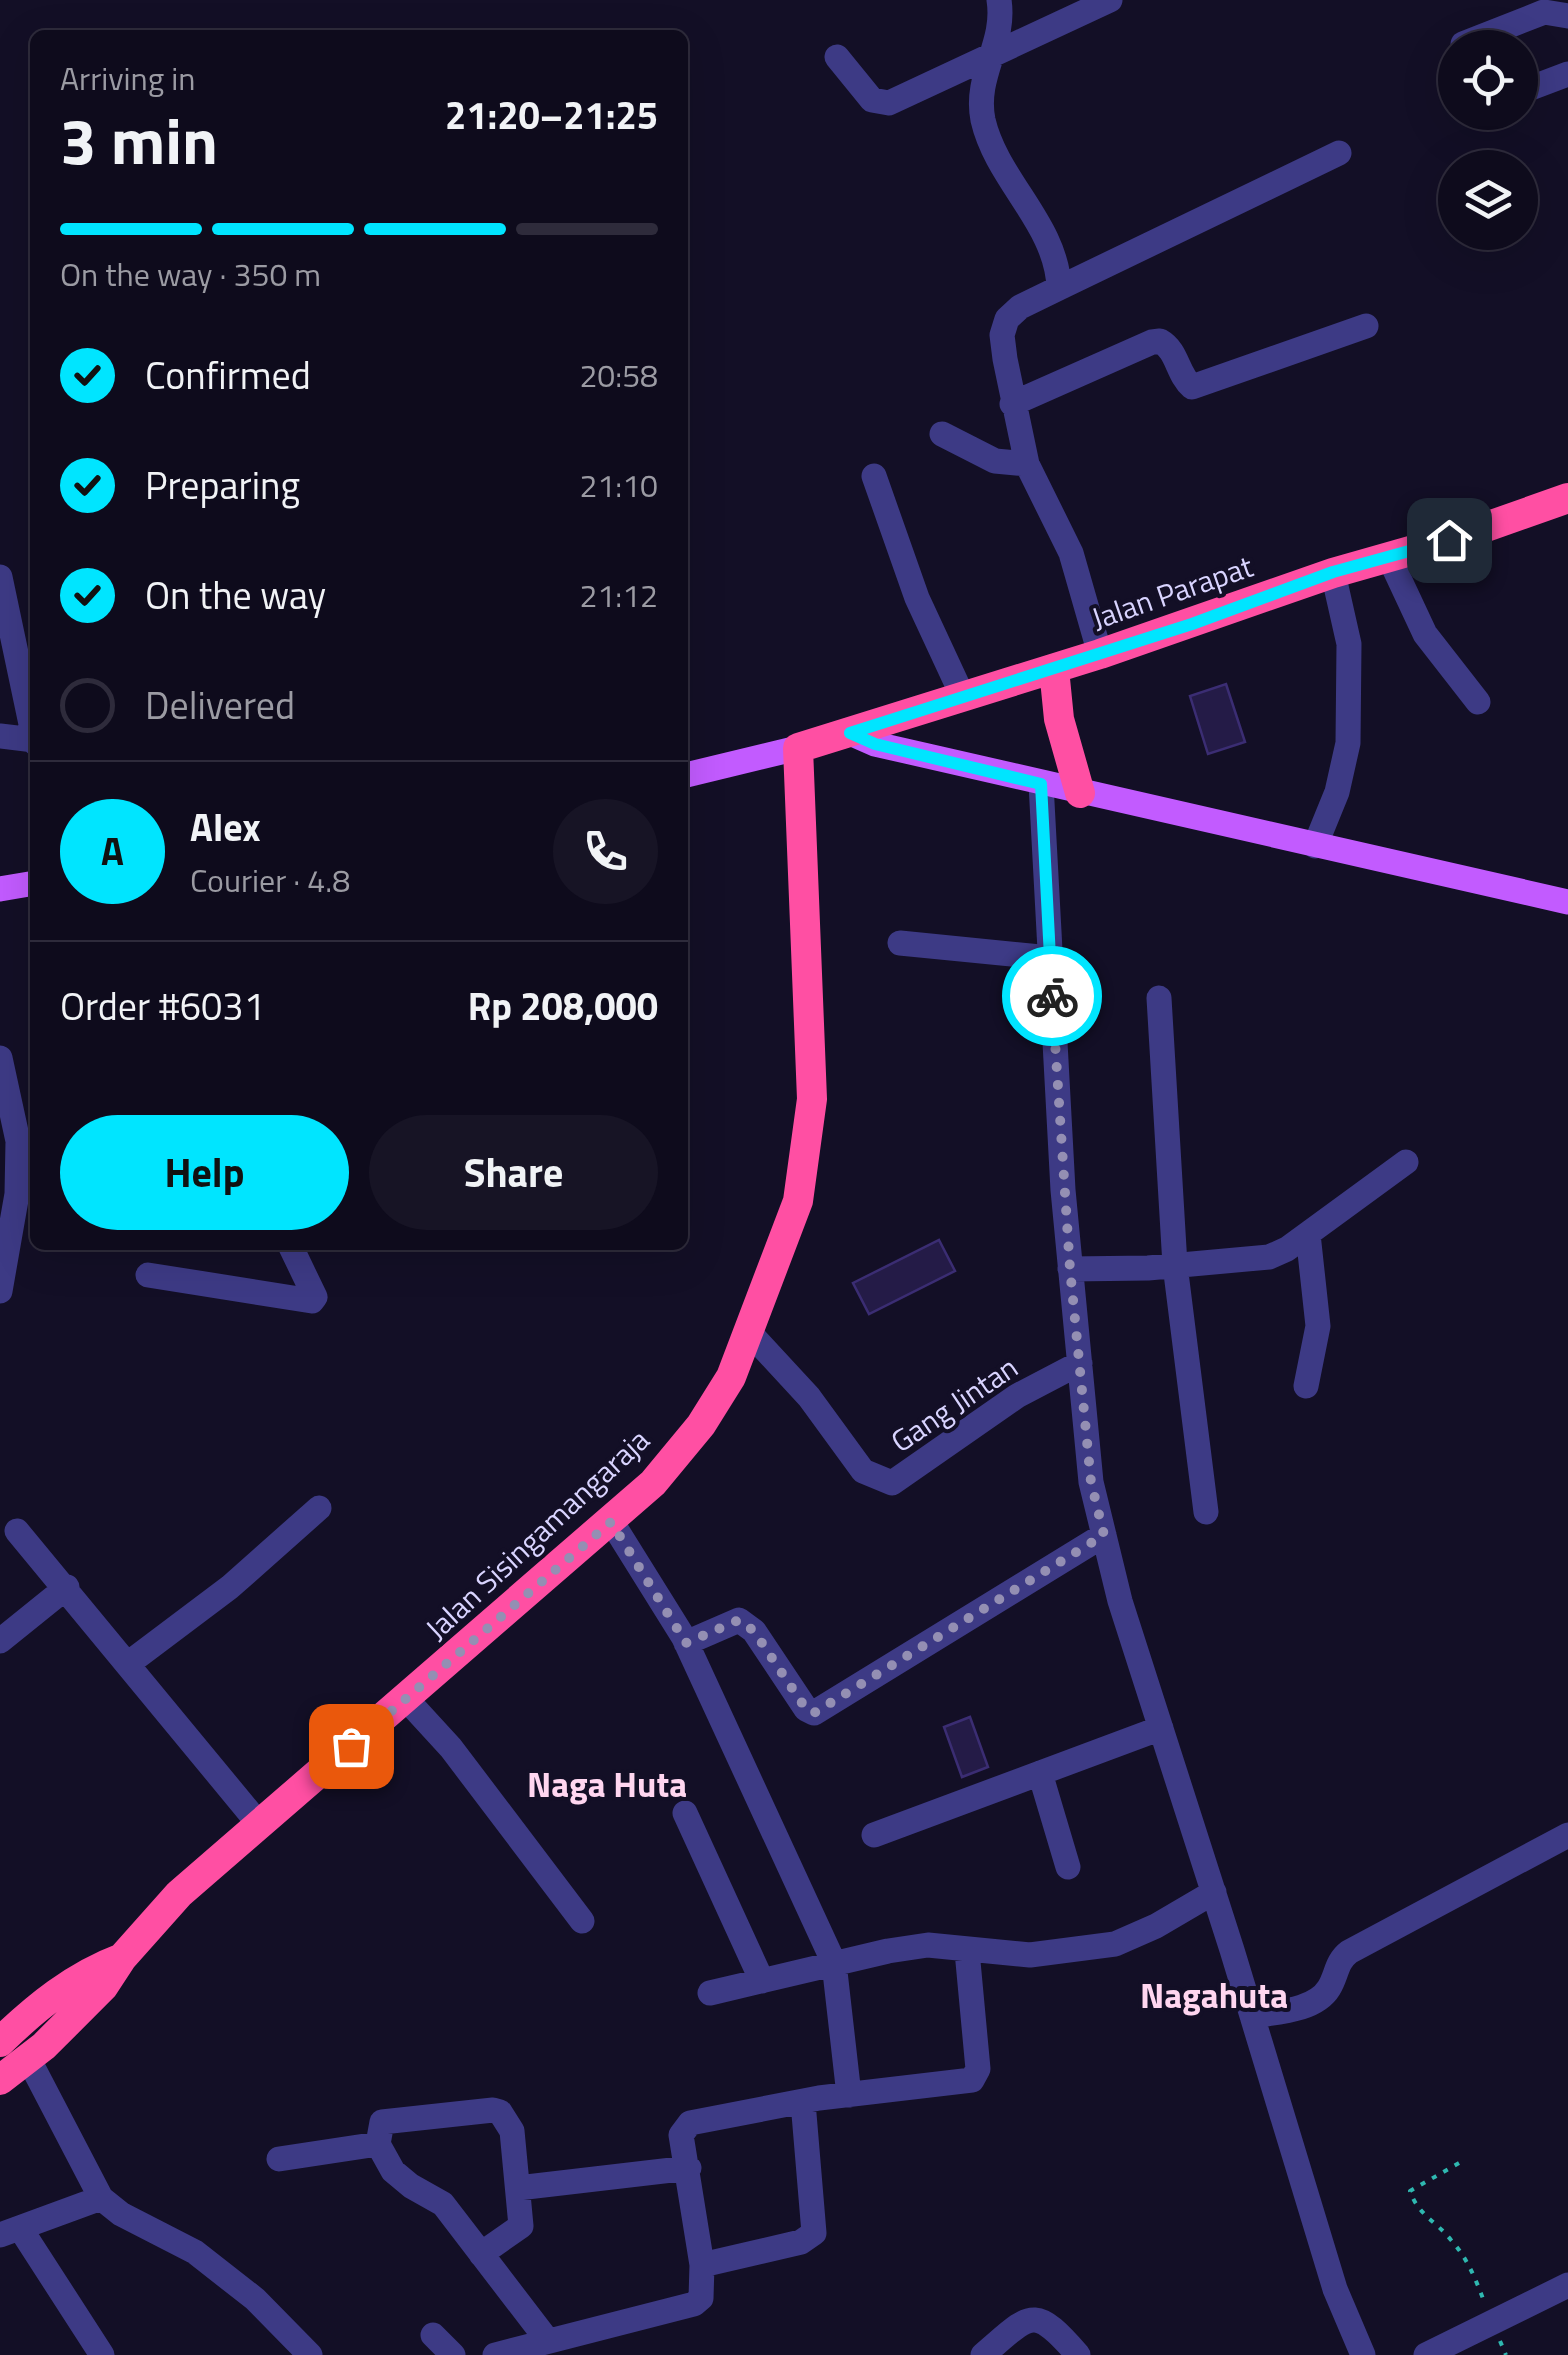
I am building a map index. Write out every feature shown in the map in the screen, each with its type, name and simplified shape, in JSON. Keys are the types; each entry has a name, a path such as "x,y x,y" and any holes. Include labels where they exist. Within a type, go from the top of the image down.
{"highway":[{"name":"Jalan Parapat","path":"798,748 1054,669 1333,572 1568,498"},
{"path":"1054,669 1059,719 1080,793"},
{"name":"Jalan Sisingamangaraja","path":"0,2080 103,1987 122,1958 179,1894 653,1484 700,1425 731,1377 798,1202 812,1098 798,748"},
{"name":"Jalan Sisingamangaraja","path":"0,2042 28,2014 89,1970 122,1958"}],"main road":[{"path":"850,733 875,744 1041,784 1568,902"},
{"path":"688,775 798,748"},
{"path":"0,889 30,884"}],"street":[{"path":"998,0 1001,29 979,97 984,124 1023,203 1045,234 1058,272 1059,288"},
{"path":"837,57 878,103 902,98 1110,0"},
{"path":"1498,30 1544,12 1568,16"},
{"path":"1538,85 1568,74"},
{"path":"1100,654 1072,553 1027,464 1012,404 1002,335 1007,320 1020,307 1339,153"},
{"path":"1012,404 1152,342 1160,341 1170,347 1183,378 1192,387 1366,326"},
{"path":"942,434 995,461 1027,464"},
{"path":"874,476 917,598 963,697"},
{"path":"1389,557 1425,634 1478,702"},
{"path":"1315,846 1337,792 1348,743 1350,644 1333,572"},
{"path":"0,577 30,718"},
{"path":"0,736 30,740"},
{"path":"1041,784 1070,1269 1091,1482 1120,1601 1335,2289 1364,2355"},
{"path":"900,943 1050,958"},
{"path":"1159,998 1175,1265 1206,1512"},
{"path":"0,1058 18,1141 26,1160 0,1291"},
{"path":"1070,1269 1269,1258 1406,1162"},
{"path":"1306,1386 1318,1326 1308,1234"},
{"path":"148,1275 312,1301 314,1297 292,1250"},
{"name":"Gang Jintan","path":"749,1332 809,1397 863,1471 892,1483 1017,1396 1080,1363"},
{"path":"129,1663 230,1587 319,1508"},
{"path":"611,1522 686,1643 834,1964 850,2095"},
{"path":"18,1531 259,1824"},
{"path":"686,1643 739,1620 754,1631 806,1709 814,1713 1104,1535"},
{"path":"0,1641 67,1587"},
{"path":"406,1700 451,1748 582,1921"},
{"path":"874,1835 1160,1728"},
{"path":"1040,1773 1068,1867"},
{"path":"685,1812 762,1981"},
{"path":"1252,2016 1300,2008 1316,2000 1326,1992 1338,1964 1349,1952 1568,1835"},
{"path":"710,1994 928,1945 1030,1955 1114,1944 1156,1926 1214,1892"},
{"path":"495,2355 698,2302 703,2294 702,2264 681,2135 686,2126 803,2102 968,2082 975,2077 968,1950"},
{"path":"28,2058 100,2198 121,2214 195,2252 254,2298 310,2355"},
{"path":"702,2264 801,2242 814,2232 803,2102"},
{"path":"481,2254 521,2226 512,2131 500,2112 387,2119 378,2126 378,2144 393,2170 411,2186 443,2204 481,2254 548,2342"},
{"path":"279,2159 378,2144"},
{"path":"518,2188 688,2168"},
{"path":"100,2198 10,2231 102,2355"},
{"path":"1426,2355 1568,2285"},
{"path":"983,2355 1016,2326 1038,2319 1050,2322 1078,2355"},
{"path":"433,2335 454,2355"}],"path":[{"path":"1458,2163 1410,2191 1424,2216 1447,2234 1468,2260 1506,2355"}],"building":[{"path":"1226,684 1245,742 1208,754 1190,696"},
{"path":"939,1240 955,1271 869,1314 853,1283"},
{"path":"970,1717 988,1767 962,1777 944,1727"}],"way so far":[{"path":"351,1746 611,1522 686,1643 739,1620 754,1631 806,1709 814,1713 1104,1535 1091,1482 1070,1269 1052,996"}],"district":[{"name":"Naga Huta","path":"607,1784"},
{"name":"Nagahuta","path":"1214,1995"}],"route":[{"path":"1052,996 1041,784 875,744 850,733 1223,614 1333,572 1449,540"}]}
